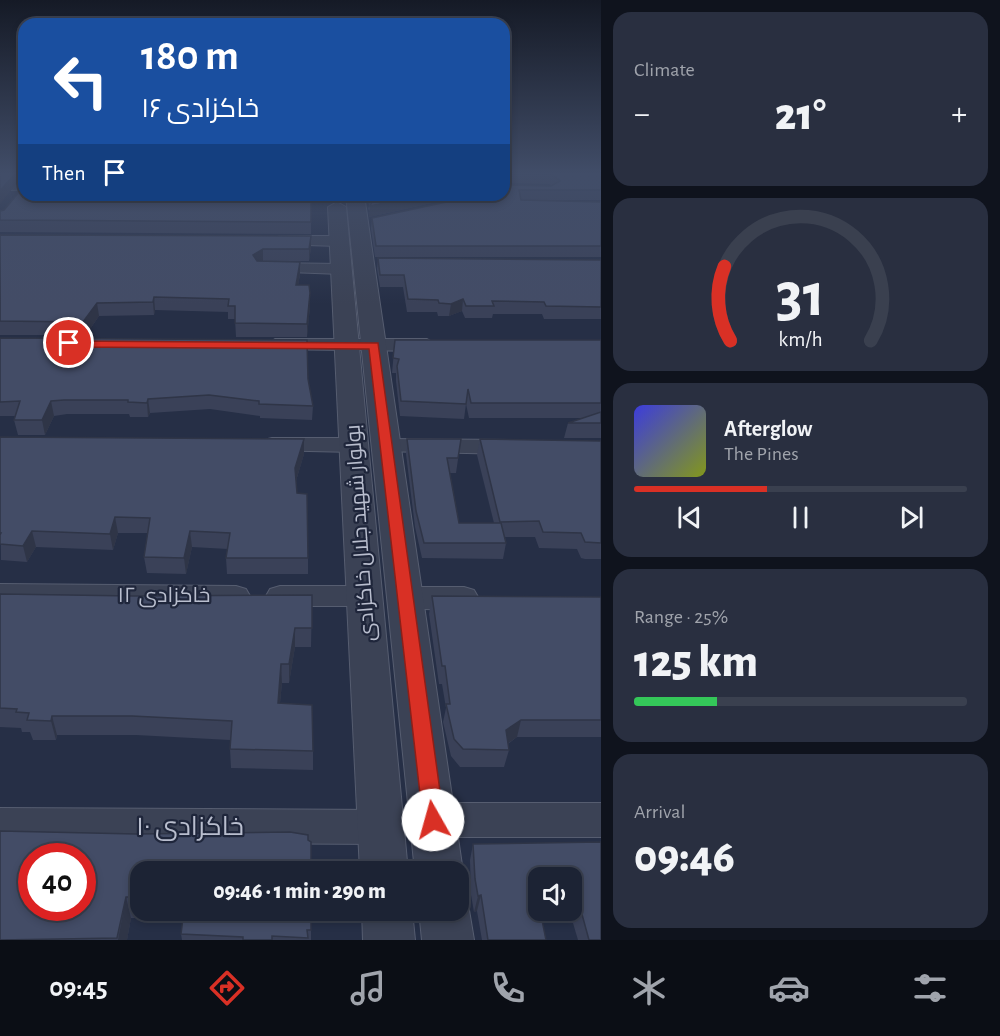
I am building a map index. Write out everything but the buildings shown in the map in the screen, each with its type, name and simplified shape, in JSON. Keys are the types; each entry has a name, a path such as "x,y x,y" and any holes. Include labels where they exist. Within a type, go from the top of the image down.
{"street":[{"name":"بولوار شهید جلال خاکزادی","path":"346,216 357,240 361,346 354,445 383,861"},
{"path":"264,241 357,240"},
{"path":"263,268 357,240"},
{"path":"252,345 446,345"},
{"path":"361,346 387,446 439,861"},
{"path":"248,445 354,445"},
{"path":"387,446 530,447"},
{"name":"خاکزادی ۱۲","path":"0,594 365,597"},
{"path":"405,597 486,597"},
{"path":"433,820 601,820"},
{"name":"خاکزادی ۱۰","path":"0,825 381,827"},
{"path":"388,921 389,940"},
{"path":"445,921 448,940"}],"route":[{"path":"69,343 374,346 433,820"}]}
